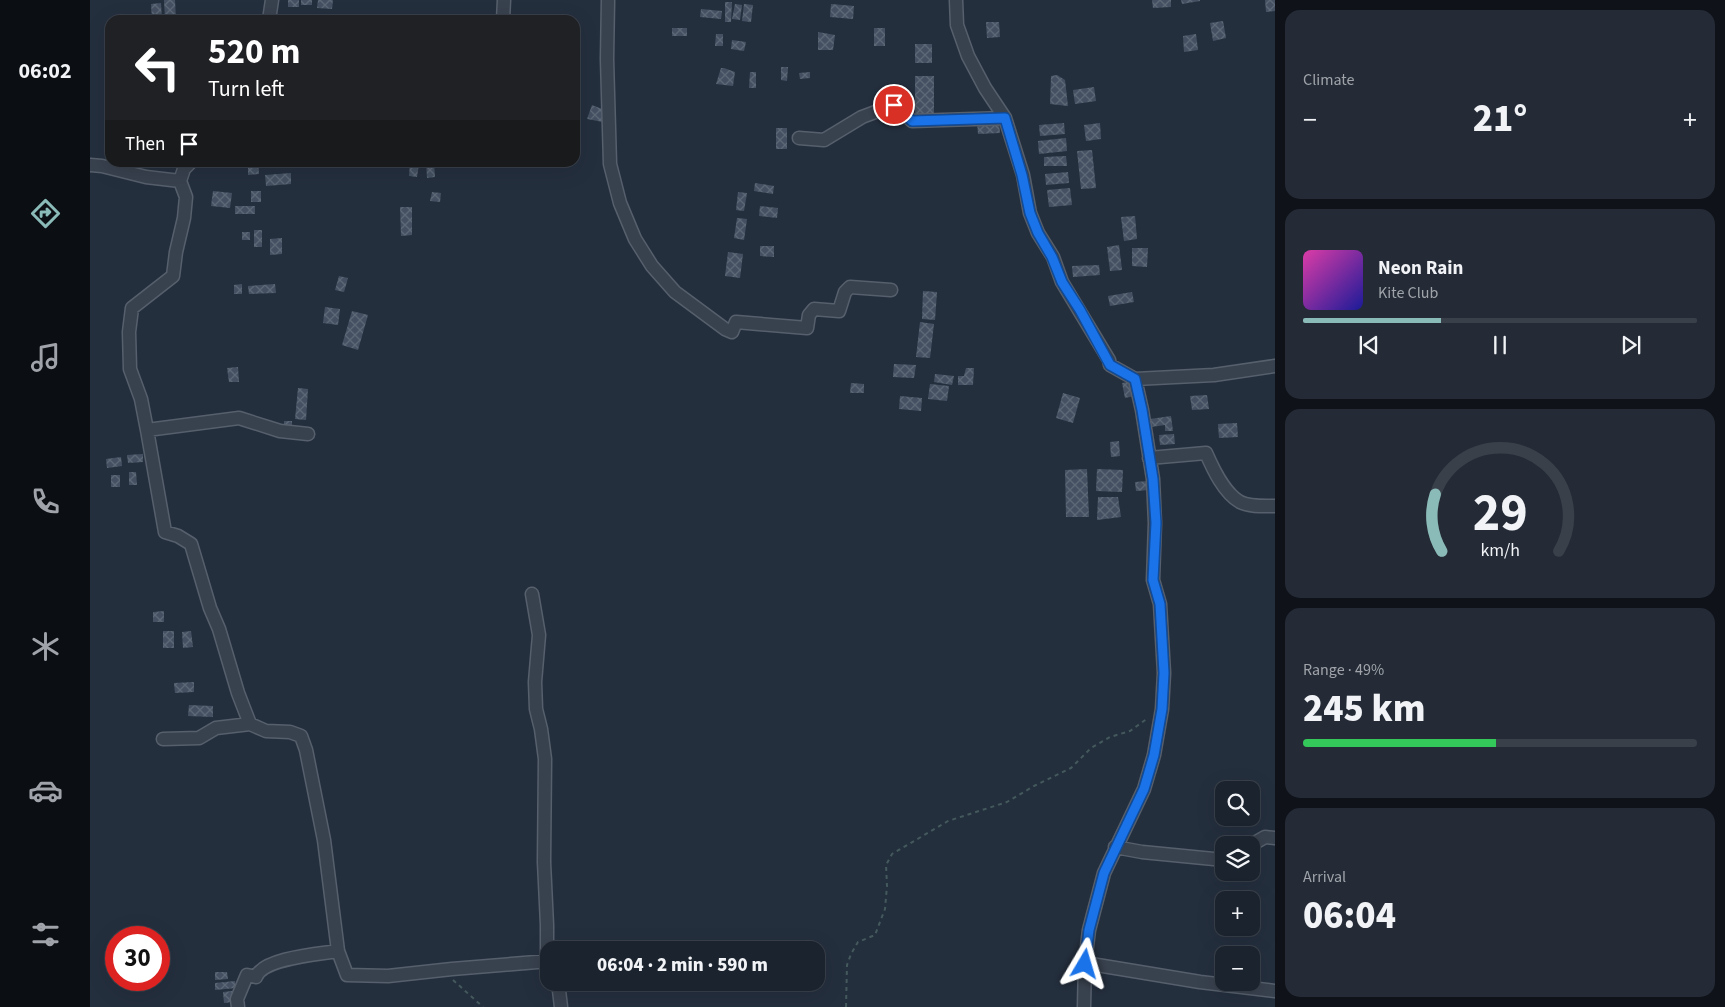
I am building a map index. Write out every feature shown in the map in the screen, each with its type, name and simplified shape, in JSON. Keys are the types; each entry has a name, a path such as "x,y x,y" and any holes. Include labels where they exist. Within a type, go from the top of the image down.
{"street":[{"path":"270,15 272,0"},
{"path":"503,15 504,0"},
{"path":"608,0 607,59 610,164 620,203 635,239 652,266 675,292 725,329 732,332 736,322 807,328 809,315 814,308 839,311 845,292 850,287 891,290"},
{"path":"956,0 957,25 968,56 985,88 1005,118 1022,175 1030,213 1038,233 1052,257 1062,282 1080,310 1110,365 1135,379 1214,375 1275,366"},
{"path":"800,138 824,140 862,117 894,105 912,121 1005,118"},
{"path":"90,165 105,167"},
{"path":"106,167 180,181"},
{"path":"186,167 180,181 186,196 184,218 172,276 132,308 129,332 130,369 141,399 165,532 178,536 191,544 210,608 250,724"},
{"path":"1084,1007 1085,964 1089,930 1104,873 1144,789 1154,755 1162,709 1164,673 1160,604 1153,580 1156,523 1153,479 1135,379"},
{"path":"147,430 239,418 280,432 308,434"},
{"path":"1149,458 1206,453 1221,483 1240,502 1259,506 1275,506"},
{"path":"532,594 539,635 535,682 536,709 545,759 544,862 548,941"},
{"path":"163,739 199,738 216,728 250,724 266,731 290,732 301,736 306,750 324,840 338,951 347,975 388,976 444,969 540,962"},
{"path":"1260,840 1265,837 1275,838"},
{"path":"1115,847 1142,852 1215,859"},
{"path":"238,1007 237,999 246,975 256,976 258,972 268,966 287,959 338,951"},
{"path":"1085,964 1200,982 1275,991"},
{"path":"559,991 560,1007"}],"path":[{"path":"846,1007 847,965 858,942 875,934 881,920 885,909 886,865 892,854 948,821 1007,802 1071,768 1091,748 1110,737 1130,731 1162,709"},
{"path":"444,969 446,974 483,1007"}],"building":[{"path":"164,0 175,0 176,15 165,15"},
{"path":"288,0 299,0 299,7 288,7"},
{"path":"301,0 312,0 312,5 301,5"},
{"path":"318,0 333,0 332,9 317,8"},
{"path":"1152,0 1171,0 1171,7 1153,8"},
{"path":"1181,0 1200,0 1200,1 1182,4"},
{"path":"1265,0 1275,0 1275,11 1266,12"},
{"path":"725,2 732,2 731,22 725,22"},
{"path":"161,3 162,15 152,15 151,4"},
{"path":"735,4 742,5 740,20 732,19"},
{"path":"744,4 753,5 751,22 742,21"},
{"path":"831,4 854,6 853,19 830,17"},
{"path":"701,9 722,11 721,19 700,17"},
{"path":"1223,21 1226,38 1213,41 1210,23"},
{"path":"986,22 999,22 1000,37 987,38"},
{"path":"672,28 687,28 687,36 672,36"},
{"path":"874,28 885,28 885,46 874,46"},
{"path":"818,32 835,35 833,50 818,50"},
{"path":"716,34 723,34 723,46 715,46"},
{"path":"1196,34 1198,50 1184,52 1183,36"},
{"path":"732,40 746,42 744,51 731,49"},
{"path":"915,44 932,44 932,63 915,63"},
{"path":"781,67 788,67 787,81 781,80"},
{"path":"721,68 735,72 733,86 716,84"},
{"path":"750,72 756,72 756,88 749,88"},
{"path":"810,72 810,78 800,79 799,73"},
{"path":"1057,75 1065,80 1068,106 1050,104 1051,76"},
{"path":"915,76 934,76 934,116 915,115"},
{"path":"1094,87 1096,101 1075,104 1073,90"},
{"path":"592,105 607,111 603,122 587,119"},
{"path":"999,121 1000,133 978,134 977,122"},
{"path":"1064,123 1065,134 1040,136 1039,125"},
{"path":"1100,123 1101,139 1086,141 1084,125"},
{"path":"776,128 787,128 787,149 776,149"},
{"path":"1066,138 1067,151 1039,154 1038,141"},
{"path":"1092,150 1096,188 1081,189 1077,151"},
{"path":"1066,156 1067,166 1044,166 1044,157"},
{"path":"248,167 258,167 259,174 248,175"},
{"path":"410,167 419,167 417,177 409,176"},
{"path":"426,167 434,167 435,177 427,178"},
{"path":"1068,172 1069,183 1046,185 1045,174"},
{"path":"291,173 291,184 266,186 265,175"},
{"path":"755,183 774,186 773,194 754,191"},
{"path":"1070,188 1072,205 1049,207 1047,190"},
{"path":"213,191 232,193 230,208 211,206"},
{"path":"251,191 261,191 261,202 251,202"},
{"path":"432,192 441,193 440,202 430,201"},
{"path":"738,192 747,193 744,211 736,210"},
{"path":"235,206 255,206 255,214 235,214"},
{"path":"760,206 778,208 777,218 759,216"},
{"path":"400,207 412,207 412,235 401,236"},
{"path":"1135,216 1137,239 1124,241 1121,217"},
{"path":"737,218 747,219 744,240 734,238"},
{"path":"254,230 262,230 262,247 254,247"},
{"path":"242,232 250,232 250,240 242,240"},
{"path":"282,238 282,254 270,255 270,239"},
{"path":"1119,245 1122,270 1110,271 1107,247"},
{"path":"760,246 774,246 774,257 760,256"},
{"path":"1132,248 1148,248 1147,267 1132,266"},
{"path":"728,252 743,254 740,278 725,276"},
{"path":"1099,265 1100,275 1073,277 1072,266"},
{"path":"339,276 348,278 344,292 335,290"},
{"path":"242,284 242,294 234,294 234,285"},
{"path":"275,284 276,293 249,294 248,286"},
{"path":"923,291 937,292 935,320 922,319"},
{"path":"1132,292 1134,302 1110,306 1108,296"},
{"path":"325,307 340,309 338,325 323,323"},
{"path":"352,311 368,315 358,350 342,345"},
{"path":"920,322 934,324 930,358 916,357"},
{"path":"894,364 916,365 914,378 893,377"},
{"path":"238,367 239,382 229,382 227,368"},
{"path":"966,368 974,368 973,385 958,385 958,376 964,376"},
{"path":"935,374 954,376 952,385 934,382"},
{"path":"1132,381 1134,396 1125,398 1122,383"},
{"path":"851,383 864,384 864,393 850,393"},
{"path":"930,384 949,386 947,401 928,399"},
{"path":"298,388 308,389 306,420 295,419"},
{"path":"1063,393 1080,398 1073,423 1056,418"},
{"path":"1207,395 1209,409 1192,410 1190,396"},
{"path":"900,396 922,398 921,411 899,409"},
{"path":"1171,416 1173,431 1165,431 1165,425 1151,427 1150,419"},
{"path":"284,421 292,421 292,427 284,427"},
{"path":"1237,423 1238,437 1219,438 1218,424"},
{"path":"1174,434 1175,444 1160,445 1159,435"},
{"path":"1119,441 1120,456 1111,457 1110,442"},
{"path":"143,454 143,462 128,463 127,455"},
{"path":"121,457 122,466 107,468 106,459"},
{"path":"1087,469 1089,517 1066,517 1065,470"},
{"path":"1097,469 1123,470 1122,492 1096,491"},
{"path":"129,472 136,472 137,485 129,485"},
{"path":"111,475 120,475 120,487 111,487"},
{"path":"1148,481 1149,490 1136,491 1135,482"},
{"path":"1098,497 1118,497 1121,517 1097,520"},
{"path":"164,611 164,622 153,622 153,612"},
{"path":"163,631 174,631 174,648 163,648"},
{"path":"191,631 193,647 183,648 182,632"},
{"path":"194,682 194,692 175,693 174,683"},
{"path":"189,705 213,706 213,717 188,716"},
{"path":"215,972 227,972 228,979 215,980"},
{"path":"235,981 236,988 215,990 215,983"},
{"path":"232,991 233,1002 224,1003 223,992"}],"route":[{"path":"894,105 912,121 1005,118 1022,175 1030,213 1038,233 1052,257 1062,282 1109,360 1110,365 1135,379 1139,395 1153,479 1156,523 1153,580 1160,604 1164,673 1162,709 1154,755 1144,789 1104,873 1089,930 1085,964"}]}
